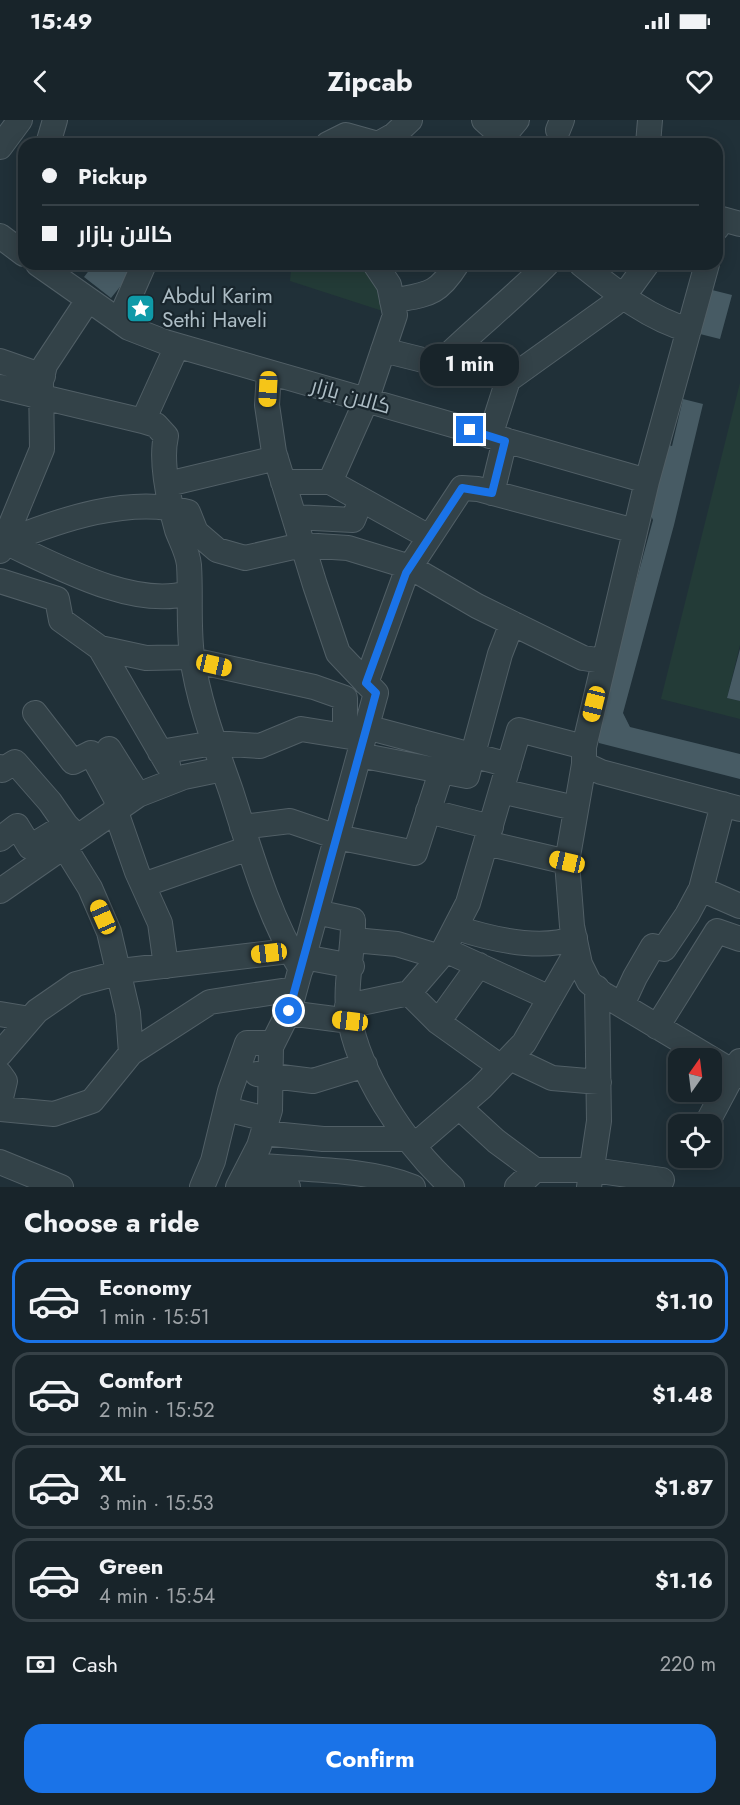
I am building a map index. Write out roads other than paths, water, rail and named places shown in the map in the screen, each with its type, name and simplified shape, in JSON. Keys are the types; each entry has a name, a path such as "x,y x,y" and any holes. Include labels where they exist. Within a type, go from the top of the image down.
{"street":[{"path":"50,138 56,120"},
{"path":"389,138 410,120"},
{"path":"484,120 506,134"},
{"path":"648,138 650,120"},
{"path":"340,138 346,135 357,138"},
{"path":"0,236 18,250"},
{"name":"کالان بازار","path":"46,270 129,328 177,346 647,481"},
{"path":"118,321 141,270"},
{"path":"330,482 366,401 395,315 388,285 379,270"},
{"path":"392,301 429,294 445,284 453,270"},
{"path":"383,350 439,364 463,340 497,313 541,270"},
{"path":"588,270 621,296 663,323 689,330"},
{"path":"492,493 508,380 621,296 642,270"},
{"path":"705,270 647,481 604,661 584,755 567,862 576,944 580,964 589,982 657,1027 738,1070 712,1114"},
{"path":"3,547 8,506 42,449 42,386 51,353 88,300"},
{"path":"143,421 177,346"},
{"path":"0,361 42,386 156,425 166,436 164,446 168,484 177,529 189,563 188,593 192,658 214,743 246,838 297,967"},
{"path":"244,1176 270,1110 273,1043 288,1013 297,967 316,912 337,837 358,739 376,693 338,653 276,458 267,405 269,373"},
{"path":"0,387 42,386"},
{"path":"168,484 276,458"},
{"path":"283,482 330,482 429,537"},
{"path":"366,683 410,567 462,488 492,493 635,531"},
{"path":"294,518 353,520 360,500"},
{"path":"3,547 44,526 103,509 173,508 188,512 196,532 217,550 245,558 302,545 348,548 410,567 512,623 583,658 604,661"},
{"path":"3,547 126,592 171,598 188,593"},
{"path":"0,581 57,599 61,620 100,648 146,658 192,658 314,687 345,698 358,739"},
{"path":"358,739 441,772 467,776 500,654 512,623"},
{"path":"100,648 177,780"},
{"path":"35,713 73,762 91,753 124,804"},
{"path":"160,752 214,743 260,746 301,729 474,755 509,765"},
{"path":"288,1013 349,1013 409,993 442,954 468,903 519,730 584,755 601,772 732,806 701,889 687,915 664,950 653,946 622,1005"},
{"path":"109,749 143,885 160,923 166,966"},
{"path":"0,767 2,770 15,762 50,802 69,836 109,932 128,1013 131,1053"},
{"path":"0,891 69,836 124,804 177,780 223,769"},
{"path":"143,885 290,820 337,837 415,853 441,772"},
{"path":"501,790 575,808"},
{"path":"428,811 488,835 567,862"},
{"path":"0,839 17,826 30,847 69,836"},
{"path":"701,889 740,906"},
{"path":"316,912 353,920 354,940 349,1013 365,1065 378,1096 442,1185"},
{"path":"457,928 494,940 576,944"},
{"path":"657,1027 717,931 740,939"},
{"path":"354,940 391,942 442,954 479,965 550,998"},
{"path":"226,1109 265,1126 323,1139 412,1142 459,1107 524,1043 550,998 576,944"},
{"path":"438,1022 479,965"},
{"path":"0,1054 30,1019 66,988 117,973 166,966 352,966"},
{"path":"0,1109 54,1114 92,1101 131,1053 210,1002 297,967"},
{"path":"591,1179 599,1082 597,988"},
{"path":"409,993 438,1022 506,1063 552,1078 599,1082"},
{"path":"0,1014 30,1019"},
{"path":"202,1187 213,1161 246,1043 273,1043"},
{"path":"237,1071 313,1081 365,1065"},
{"path":"0,1074 5,1081 0,1102"},
{"path":"459,1107 496,1141 536,1170 591,1179 662,1180"},
{"path":"0,1162 51,1185"},
{"path":"518,1187 536,1170"},
{"path":"244,1176 355,1174 399,1181 413,1187"},
{"path":"244,1176 288,1187"}],"place":[{"name":"Abdul Karim Sethi Haveli","path":"141,308"}]}
